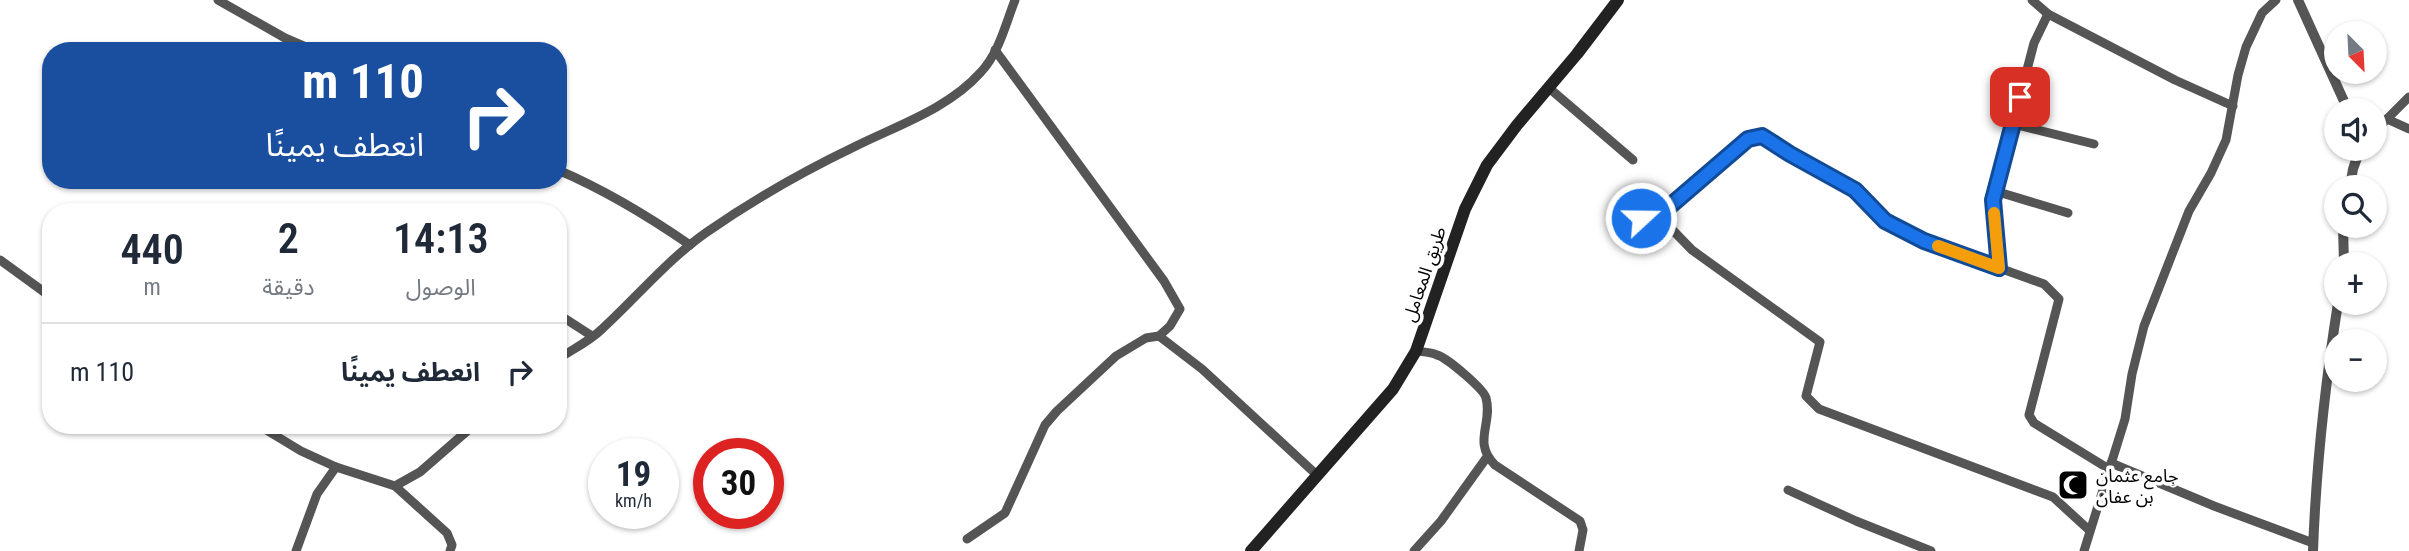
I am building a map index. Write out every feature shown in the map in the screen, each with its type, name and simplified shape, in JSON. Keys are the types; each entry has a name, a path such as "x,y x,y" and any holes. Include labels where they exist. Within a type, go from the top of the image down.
{"main road":[{"name":"طريق المعامل","path":"1251,551 1393,389 1416,351 1465,209 1487,165 1618,0"}],"street":[{"path":"218,0 294,42"},
{"path":"567,353 592,337 706,232 785,183 929,112 983,70 995,50 1015,0"},
{"path":"2032,0 2048,14 2175,80 2234,106"},
{"path":"2084,551 2125,419 2132,374 2144,326 2189,211 2226,140 2246,47 2262,13 2276,0"},
{"path":"2298,0 2343,98"},
{"path":"1999,268 1993,200 2034,43 2048,14"},
{"path":"967,539 1005,513 1045,425 1057,411 1116,356 1146,338 1159,336 1170,326 1180,309 1164,281 995,50"},
{"path":"1549,88 1633,160"},
{"path":"2409,97 2387,119 2409,130"},
{"path":"2013,124 2094,144"},
{"path":"1660,218 1670,206 1748,139 1762,136 1855,190 1885,221 1924,241 2045,284 2059,299 2029,415 2034,423 2110,466 2313,547 2329,362 2336,315"},
{"path":"567,174 629,205 690,245"},
{"path":"1995,191 2067,213"},
{"path":"1641,218 1651,214 1660,218 1692,250 1820,342 1805,396 1819,409 2053,497 2089,530"},
{"path":"0,260 42,290"},
{"path":"567,320 592,337"},
{"path":"1159,336 1202,369 1318,476"},
{"path":"1416,351 1440,355 1483,391 1486,402 1483,448 1487,457 1580,521 1583,530 1579,551"},
{"path":"273,434 336,467 395,486 447,533 452,545 450,551"},
{"path":"395,486 420,472 464,434"},
{"path":"1414,551 1441,522 1487,457"},
{"path":"296,551 313,502 336,467"},
{"path":"1788,489 1856,521 1931,551"}],"slow traffic":[{"path":"1938,246 1999,268 1994,213"}],"place":[{"name":"جامع عثمان بن عفان","path":"2073,485"}],"route":[{"path":"1641,218 1651,214 1660,218 1670,206 1748,139 1762,136 1855,190 1885,221 1924,241 1999,268 1993,200 2020,97"}]}
